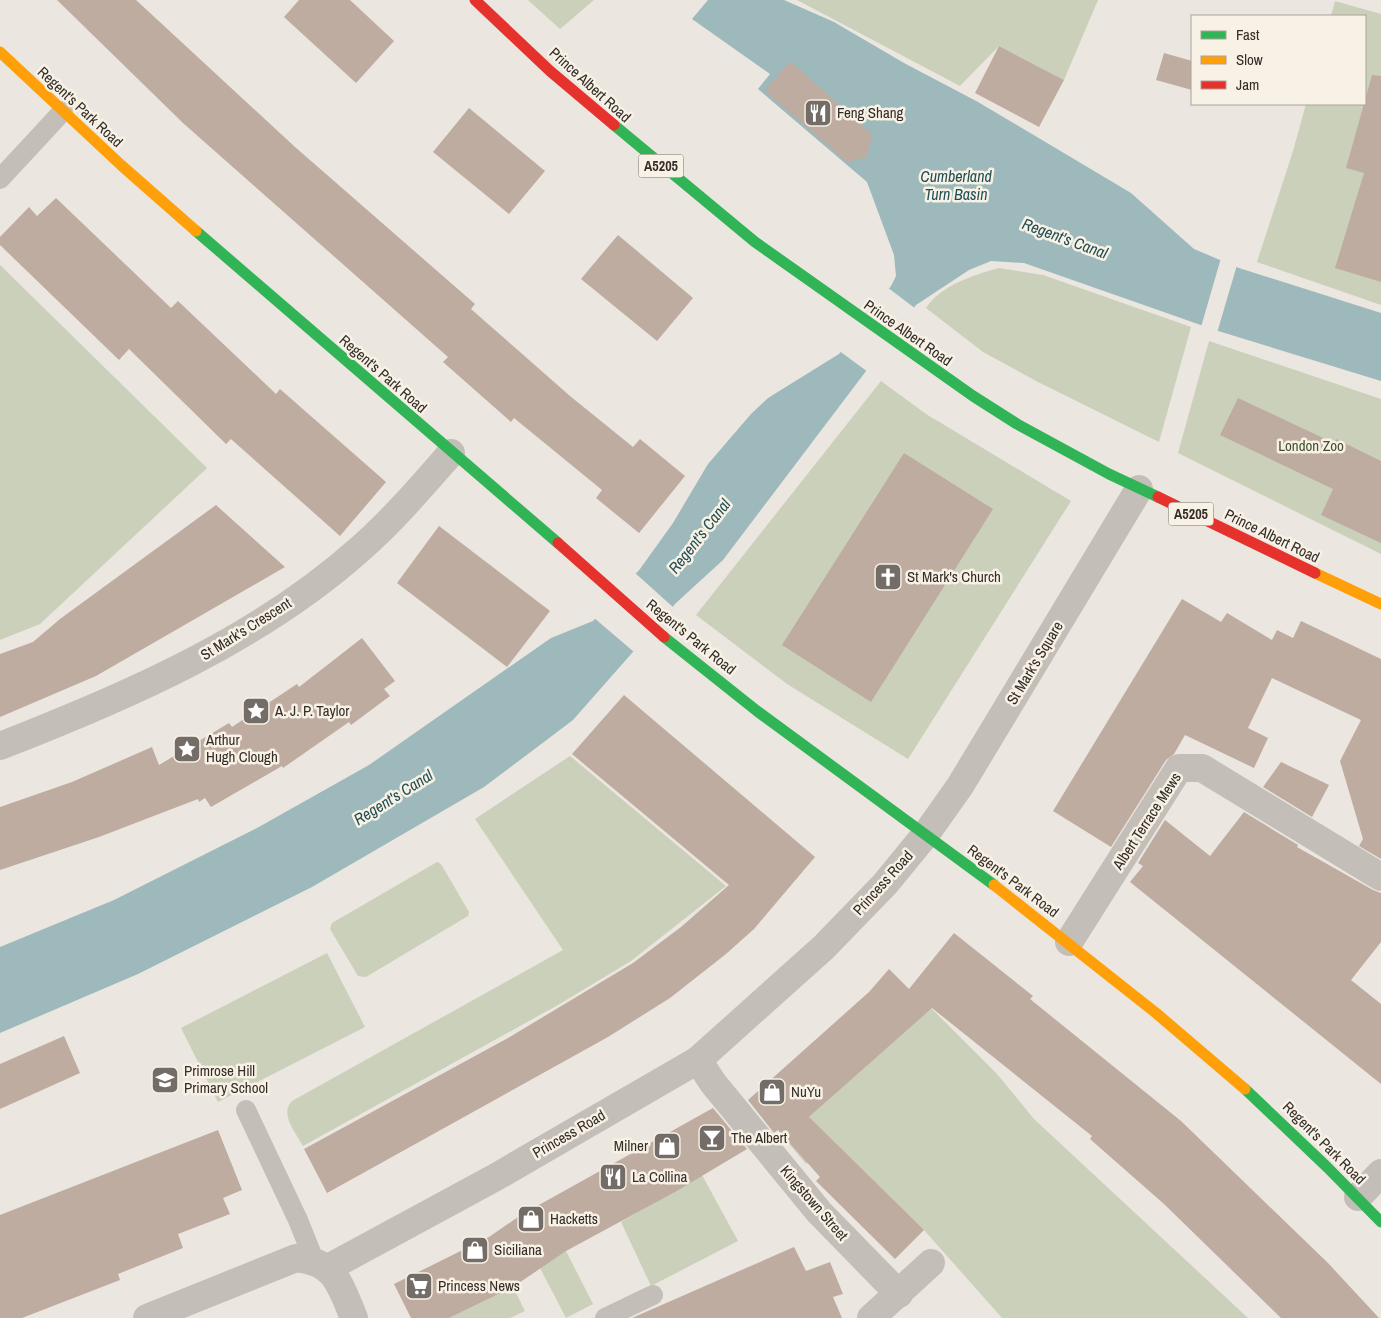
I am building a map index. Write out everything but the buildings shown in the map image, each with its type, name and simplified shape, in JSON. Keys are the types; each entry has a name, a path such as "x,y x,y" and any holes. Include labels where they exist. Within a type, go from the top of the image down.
{"street":[{"name":"Prince Albert Road","path":"475,0 550,71 692,192 755,242 897,344 1018,424 1139,489 1381,604"},
{"name":"Regent's Park Road","path":"0,52 121,165 668,640 804,745 926,834 1068,942 1190,1040 1259,1100 1381,1222"},
{"name":"St Mark's Crescent","path":"0,746 130,692 205,655 264,619 326,577 360,549 402,508 451,453"},
{"name":"St Mark's Square","path":"926,834 976,761 1139,489"},
{"name":"Albert Terrace Mews","path":"1068,942 1179,768 1202,768 1381,877"},
{"name":"Princess Road","path":"147,1318 296,1258 321,1264 496,1177 698,1060 824,947 885,884 926,834"},
{"name":"Kingstown Street","path":"698,1060 713,1083 819,1212 899,1294"},
{"path":"1358,1197 1381,1172"},
{"path":"871,1318 931,1263"},
{"path":"321,1264 341,1288 354,1318"}],"lane":[{"path":"0,179 64,111"},
{"path":"246,1110 321,1264"},
{"path":"606,1318 653,1295"}],"green space":[{"path":"528,0 594,0 560,29"},
{"path":"797,0 1098,0 1064,80 999,46 960,86"},
{"path":"1335,1 1381,14 1381,305 1257,262 1306,105 1366,105 1366,15 1331,15"},
{"path":"0,265 207,468 40,624 0,640"},
{"path":"999,268 1043,275 1191,327 1159,442 1038,382 983,352 926,308 932,300 949,287"},
{"name":"London Zoo","path":"1209,341 1381,399 1381,554 1178,453"},
{"path":"881,381 926,414 1071,501 908,759 787,684 696,615"},
{"path":"570,756 726,886 631,961 558,1005 303,1146 288,1118 288,1106 292,1101 563,950 475,819"},
{"path":"437,862 441,864 469,912 468,916 366,977 358,976 330,929 332,923"},
{"path":"327,953 365,1027 218,1102 181,1028"},
{"path":"930,1007 997,1074 1034,1119 1248,1318 1002,1318 924,1230 829,1145 806,1164 785,1139"},
{"path":"702,1175 738,1241 651,1286 621,1222"},
{"path":"566,1251 593,1304 566,1318 540,1268"},
{"path":"513,1287 525,1311 510,1318 449,1318"}],"water":[{"path":"708,0 784,0 834,22 904,63 978,102 1131,193 1194,249 1239,268 1381,313 1381,381 1215,330 1024,263 991,261 969,270 916,305 723,560 676,603 573,720 484,787 312,887 138,974 0,1033 0,947 114,900 257,828 369,765 551,638 593,621 640,569 673,523 708,464 751,414 768,398 839,354 891,286 896,276 894,255 867,182 758,89 770,74 692,19"}],"pier":[{"path":"1221,258 1237,265 1217,333 1201,327"},
{"path":"887,287 916,309 868,372 838,350"},
{"path":"634,572 674,608 634,652 593,617"}],"traffic: fast":[{"path":"614,125 755,242 973,396 1017,424 1109,474 1158,497"},
{"path":"196,231 558,543"},
{"path":"664,637 757,711 994,885"},
{"path":"1245,1089 1327,1167 1381,1222"}],"traffic: slow":[{"path":"0,52 121,165 196,231"},
{"path":"1315,573 1381,604"},
{"path":"994,885 1156,1013 1245,1089"}],"traffic: jam":[{"path":"475,0 550,71 614,125"},
{"path":"1158,497 1315,573"},
{"path":"558,543 664,637"}],"place":[{"name":"Feng Shang","path":"818,113"},
{"name":"St Mark's Church","path":"888,577"},
{"name":"A. J. P. Taylor","path":"256,711"},
{"name":"Arthur Hugh Clough","path":"187,749"},
{"name":"Primrose Hill Primary School","path":"165,1080"},
{"name":"NuYu","path":"772,1092"},
{"name":"The Albert","path":"712,1138"},
{"name":"Milner","path":"667,1146"},
{"name":"La Collina","path":"613,1177"},
{"name":"Hacketts","path":"531,1219"},
{"name":"Siciliana","path":"475,1250"},
{"name":"Princess News","path":"419,1286"}],"water label":[{"name":"Cumberland Turn Basin","path":"956,185"},
{"name":"Regent's Canal","path":"1065,238"},
{"name":"Regent's Canal","path":"699,536"},
{"name":"Regent's Canal","path":"393,797"}]}
